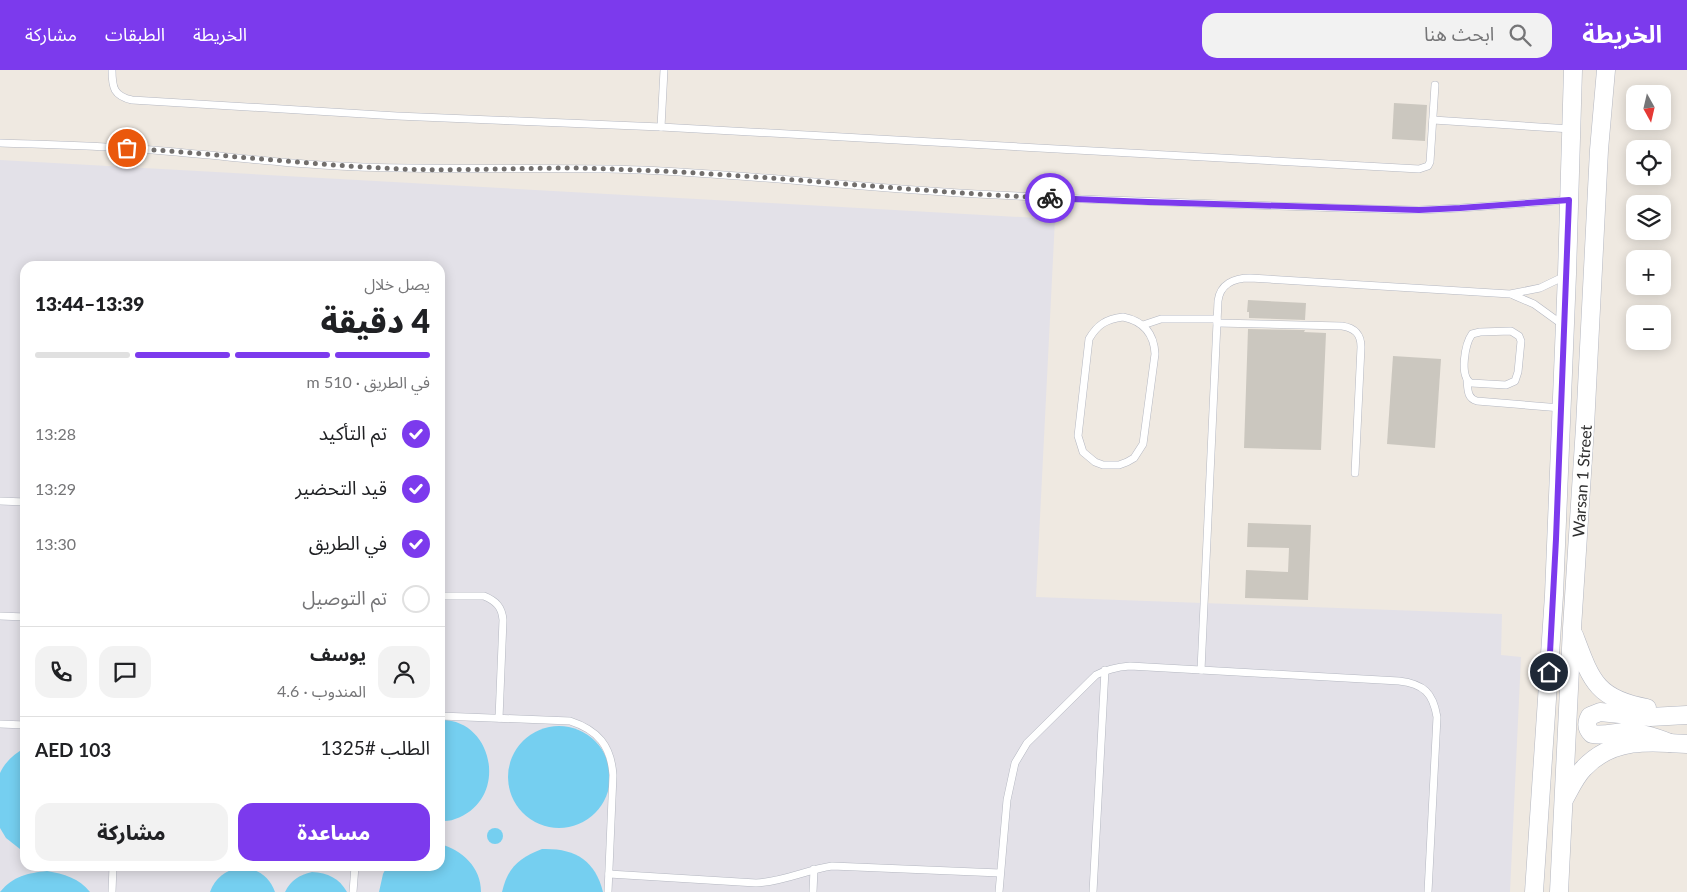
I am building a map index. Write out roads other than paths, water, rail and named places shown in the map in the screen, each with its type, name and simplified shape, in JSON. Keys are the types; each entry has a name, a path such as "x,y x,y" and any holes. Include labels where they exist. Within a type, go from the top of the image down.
{"street":[{"name":"Warsan 1 Street","path":"1534,892 1553,604 1562,408 1573,70"},
{"name":"Warsan 1 Street","path":"1559,892 1572,628 1599,158 1606,70"},
{"path":"1572,628 1590,676 1611,697 1632,705 1687,713"},
{"path":"1678,743 1637,733 1592,734 1587,725 1587,720 1590,716 1600,712 1650,717 1687,713"},
{"path":"1564,800 1584,768 1603,753 1635,742 1678,743"}],"lane":[{"path":"112,70 114,90 122,98 132,100 1423,169 1430,162 1435,85"},
{"path":"661,127 664,70"},
{"path":"1433,120 1571,129"},
{"path":"0,143 162,150 329,166 403,169 487,170 570,168 641,170 974,194 1148,202 1419,210 1569,200"},
{"path":"1201,670 1217,321 1219,293 1225,286 1241,278 1510,294 1540,288 1567,274"},
{"path":"1510,294 1534,304 1565,327"},
{"path":"1112,318 1134,319 1143,325 1152,338 1155,354 1143,444 1139,451 1127,462 1119,465 1103,465 1095,462 1083,452 1078,436 1088,340 1102,322 1112,318"},
{"path":"1143,325 1160,319 1350,327 1357,332 1361,339 1355,474"},
{"path":"1467,380 1471,383 1506,385 1514,381 1518,372 1521,341 1519,336 1511,331 1472,334 1468,343 1464,367 1468,395 1472,400 1477,401 1562,408"},
{"path":"0,501 20,502"},
{"path":"445,596 484,596 500,607 503,620 499,718"},
{"path":"0,616 20,617"},
{"path":"999,892 1007,800 1012,774 1020,753 1026,743 1088,682 1105,670 1117,666 1130,666 1399,681 1414,683 1426,690 1434,702 1437,717 1428,892"},
{"path":"1093,892 1105,670"},
{"path":"445,716 570,721 588,728 602,740 612,763 613,775 608,892"},
{"path":"0,724 20,725"},
{"path":"609,874 756,883 787,879 814,869 832,866 1000,873"},
{"path":"813,892 814,869"},
{"path":"112,892 113,871"},
{"path":"353,892 355,871"}],"water":[{"path":"445,721 458,723 473,732 483,745 488,762 489,779 483,795 472,809 455,819 446,821"},
{"path":"559,726 579,730 595,741 606,757 610,777 606,797 595,813 579,824 559,828 539,824 523,813 512,797 508,777 512,757 523,741 539,730"},
{"path":"20,751 20,849 6,838 0,828 0,773 4,765"},
{"path":"495,828 501,830 503,836 501,842 495,844 489,842 487,836 489,830"},
{"path":"445,846 463,855 474,867 478,875 481,892 379,892 384,871 445,871"},
{"path":"542,849 564,851 582,858 595,872 603,892 502,892 504,883 516,864"},
{"path":"47,871 71,877 90,892 0,892 10,882 21,876"},
{"path":"229,871 256,871 269,881 275,892 210,892 221,876"},
{"path":"312,872 332,877 347,892 285,892 296,879"}]}
